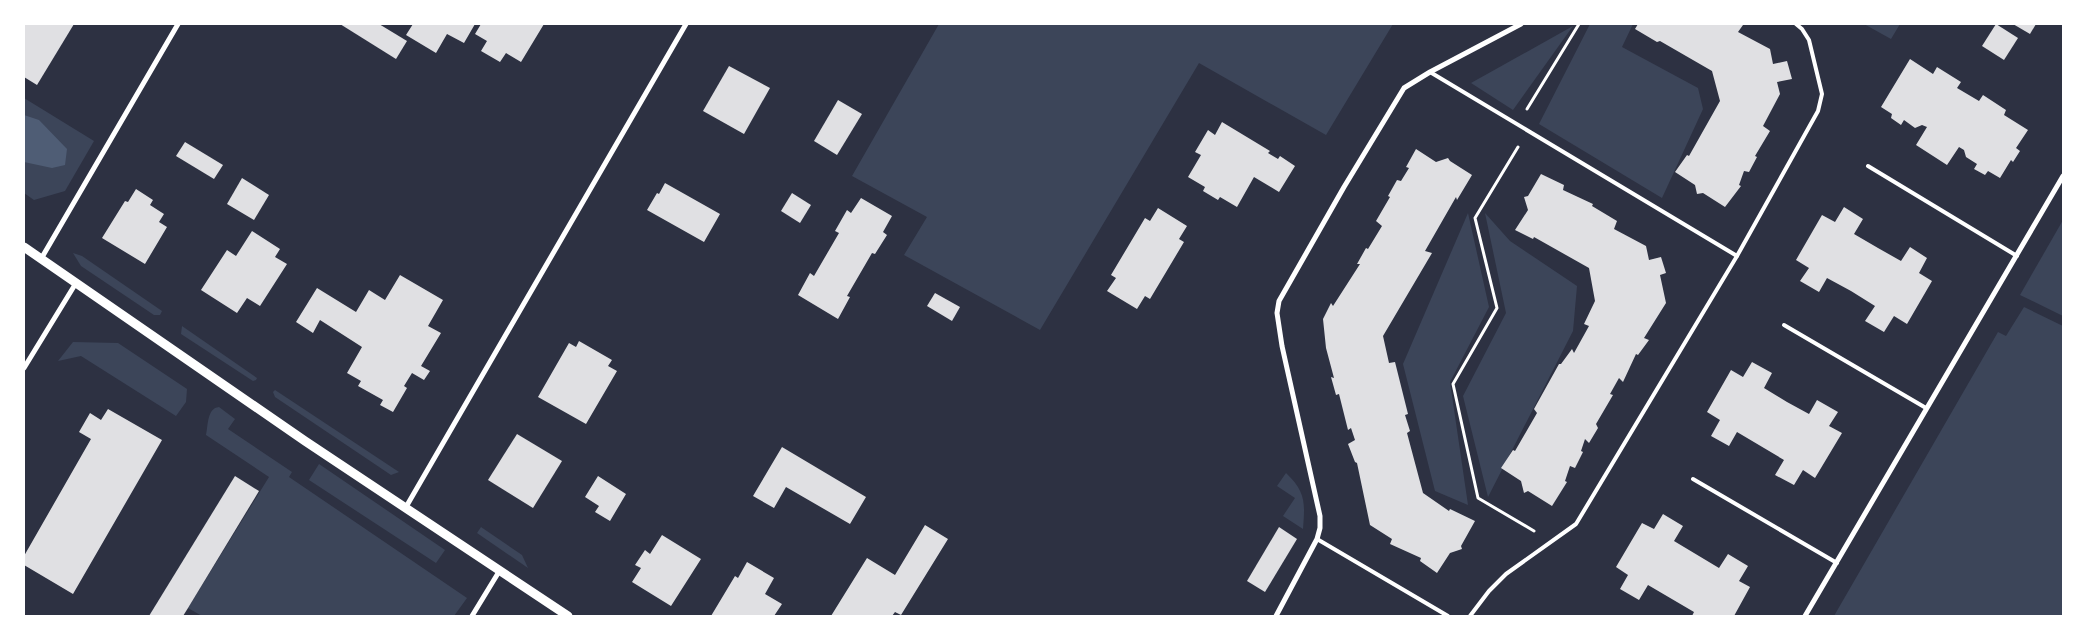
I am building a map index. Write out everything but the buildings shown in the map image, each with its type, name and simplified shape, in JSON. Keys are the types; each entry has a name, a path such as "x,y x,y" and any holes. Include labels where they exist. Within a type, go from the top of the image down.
{"street":[{"path":"41,259 178,24"},
{"path":"406,507 686,24"},
{"path":"1276,616 1318,539 1320,528 1320,516 1282,346 1277,313 1279,301 1344,187 1404,88 1430,72 1522,24"},
{"path":"1805,616 1926,408 2018,256 2063,176"},
{"path":"24,247 305,440 568,616"},
{"path":"24,368 76,283"},
{"path":"472,616 500,570"}],"lane":[{"path":"1470,616 1490,590 1506,574 1576,524 1737,256 1818,111 1822,94 1809,40 1802,29 1796,24"},
{"path":"1430,72 1737,256"},
{"path":"1868,166 2018,256"},
{"path":"1784,325 1926,408"},
{"path":"1693,479 1837,563"},
{"path":"1318,539 1448,616"}],"path":[{"path":"1552,542 1478,498 1454,384 1497,308 1475,218 1518,148 1526,111 1579,24"}],"shaded area":[{"path":"939,24 1393,24 1326,135 1199,63 1040,330 904,255 927,217 852,176"},
{"path":"1590,24 1633,24 1622,47 1698,88 1703,109 1662,198 1539,124"},
{"path":"1864,24 1900,24 1891,39"},
{"path":"1573,26 1513,110 1471,83"},
{"path":"24,98 94,141 65,191 34,200 24,193"},
{"path":"24,115 39,120 67,149 65,165 52,168 24,162"},
{"path":"1468,213 1489,307 1450,382 1468,505 1435,491 1403,364"},
{"path":"1485,213 1510,241 1577,286 1573,331 1488,497 1463,396 1506,313"},
{"path":"2063,220 2063,316 2020,295"},
{"path":"73,253 82,256 162,311 160,315 154,315 81,266"},
{"path":"2024,307 2063,326 2063,616 1834,616 1998,332 2006,336"},
{"path":"182,326 257,378 256,380 253,381 181,334"},
{"path":"73,342 118,343 187,389 186,402 176,416 81,356 58,361"},
{"path":"275,390 399,472 391,475 275,397 273,392"},
{"path":"219,407 235,419 228,429 292,472 289,477 467,598 454,616 202,616 188,608 269,477 206,435 210,414 215,408"},
{"path":"319,464 445,550 436,563 309,480"},
{"path":"1286,473 1293,480 1303,498 1303,529 1283,516 1295,498 1277,486"},
{"path":"481,527 522,555 528,568 477,533"}]}
